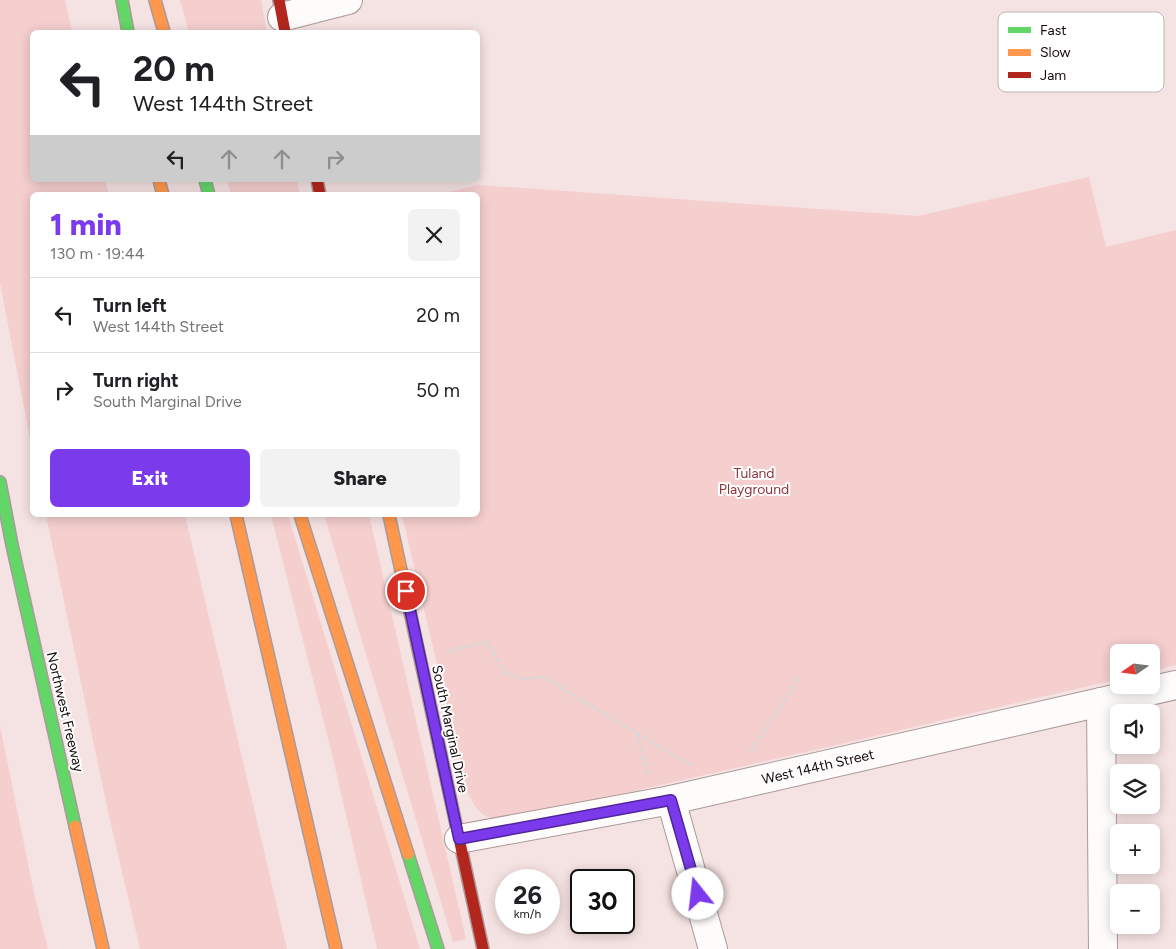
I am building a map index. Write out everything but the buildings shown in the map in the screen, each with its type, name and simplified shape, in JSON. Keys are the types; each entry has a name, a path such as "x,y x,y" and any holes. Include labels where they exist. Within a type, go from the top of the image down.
{"main road":[{"path":"122,0 128,30"},
{"path":"155,0 163,30"},
{"name":"Northwest Freeway","path":"0,482 12,545 103,949"},
{"path":"236,517 336,949"},
{"path":"301,517 438,949"},
{"name":"South Marginal Drive","path":"389,517 483,949"}],"street":[{"path":"282,16 348,0"},
{"name":"West 144th Street","path":"459,839 671,800 1176,685"},
{"path":"1101,702 1103,949"},
{"path":"671,800 713,949"}],"path":[{"path":"447,651 488,642 503,672 523,679 543,676 692,766"},
{"path":"750,753 800,676"},
{"path":"637,733 648,776"}],"green space":[{"path":"0,0 65,0 72,30 30,30 30,182 106,182 108,192 30,192 30,439 0,283"},
{"path":"180,0 261,0 267,30 188,30"},
{"name":"Tuland Playground","path":"1089,177 1106,247 1176,230 1176,665 1160,669 1160,644 1110,644 1110,681 520,817 494,819 482,814 467,792 402,517 480,517 480,192 449,192 478,185 918,216"},
{"path":"228,182 297,182 299,192 230,192"},
{"path":"46,517 185,517 287,949 140,949 107,807"},
{"path":"272,517 289,517 420,949 377,949 332,754"},
{"path":"325,517 369,517 466,939 453,942"},
{"path":"0,726 34,893 48,949 0,949"}],"traffic: fast":[{"path":"122,0 128,30"},
{"path":"206,182 208,192"},
{"path":"0,482 12,545 75,826"},
{"path":"408,854 438,949"}],"traffic: slow":[{"path":"155,0 163,30"},
{"path":"160,182 162,192"},
{"path":"236,517 336,949"},
{"path":"301,517 408,854"},
{"path":"389,517 441,755"},
{"path":"75,826 103,949"}],"traffic: jam":[{"path":"279,0 285,30"},
{"path":"317,182 319,192"},
{"path":"441,755 483,949"}],"route":[{"path":"406,591 459,839 671,800 698,894"}]}
